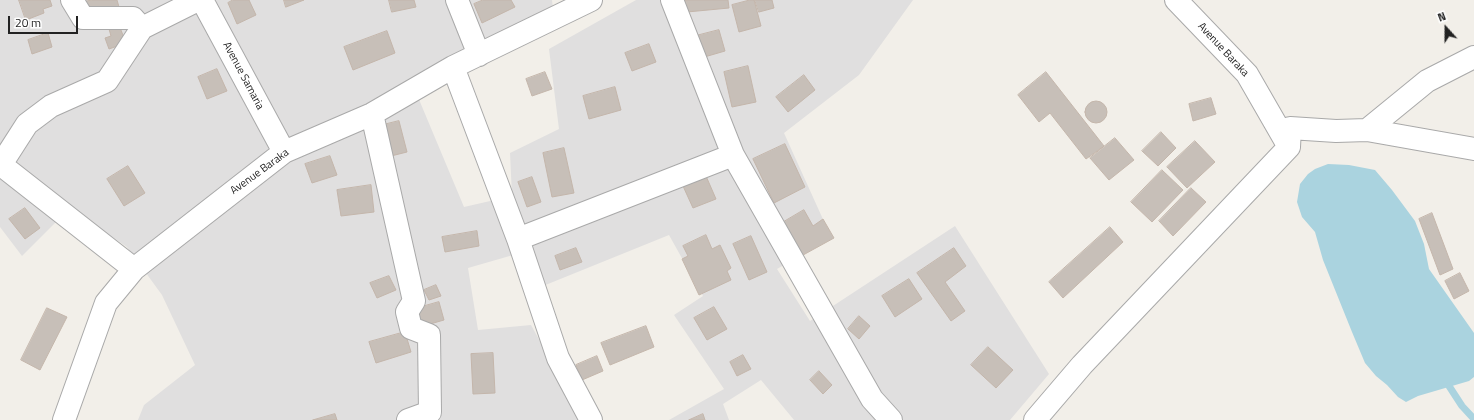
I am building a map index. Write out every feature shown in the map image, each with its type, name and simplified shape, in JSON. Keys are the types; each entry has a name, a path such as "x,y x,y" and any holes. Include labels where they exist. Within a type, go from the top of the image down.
{"street":[{"path":"72,0 83,18 133,18 142,28"},
{"path":"134,269 0,165 28,124 51,106 107,81 142,28 198,0"},
{"name":"Avenue Samaria","path":"202,0 284,152"},
{"path":"457,0 479,55"},
{"name":"Avenue Baraka","path":"64,420 106,303 134,269 284,152 372,114 452,67 592,0"},
{"path":"672,0 733,155 872,399 891,420"},
{"name":"Avenue Baraka","path":"1176,0 1247,74 1289,147"},
{"path":"1367,130 1427,81 1474,57"},
{"path":"452,67 518,239 558,358 591,420"},
{"path":"372,114 414,301 408,312 411,328 429,335 430,412 408,420"},
{"path":"1035,420 1082,366 1289,147 1290,128 1336,131 1367,130 1474,149"},
{"path":"518,239 733,155"}],"shaded area":[{"path":"0,0 552,0 553,9 410,78 464,207 512,196 510,153 559,129 549,49 636,0 913,0 859,75 784,133 831,237 777,269 810,321 955,226 1049,374 1010,420 794,420 761,380 723,404 729,420 669,420 724,389 674,315 703,296 669,235 543,286 527,251 468,268 478,330 531,325 584,420 138,420 144,405 195,365 162,295 127,247 70,208 22,256 0,227"}],"water":[{"path":"1328,164 1349,165 1375,170 1415,221 1424,244 1429,269 1474,333 1474,377 1469,381 1418,396 1406,402 1398,397 1365,363 1323,260 1315,232 1302,217 1297,202 1300,184 1308,174 1315,169"}],"building":[{"path":"19,0 50,0 52,6 43,9 44,13 26,20"},
{"path":"92,0 117,0 121,14 75,26 72,14 83,2"},
{"path":"233,0 249,0 256,15 237,24 228,3"},
{"path":"284,0 304,0 286,7"},
{"path":"389,0 414,0 416,7 392,12"},
{"path":"483,0 511,0 515,7 482,23 474,4"},
{"path":"686,0 728,0 729,8 687,12"},
{"path":"754,0 761,26 739,32 732,5"},
{"path":"755,0 772,0 774,8 759,12"},
{"path":"119,25 126,43 109,49 105,38 111,36 109,29"},
{"path":"719,30 725,51 694,60 688,38"},
{"path":"387,31 395,53 353,70 344,47"},
{"path":"48,33 52,47 32,54 28,40"},
{"path":"649,44 656,62 632,71 625,53"},
{"path":"748,66 756,102 732,107 724,72"},
{"path":"217,69 227,91 207,99 198,77"},
{"path":"545,72 552,89 532,96 526,79"},
{"path":"1046,72 1104,146 1086,159 1050,113 1039,122 1018,95"},
{"path":"804,75 815,90 788,112 776,97"},
{"path":"615,87 621,110 589,119 583,96"},
{"path":"1211,98 1216,114 1193,121 1189,104"},
{"path":"1096,101 1104,104 1107,112 1104,120 1096,123 1088,120 1085,112 1088,104"},
{"path":"399,121 407,152 383,158 375,127"},
{"path":"1161,132 1176,148 1158,166 1142,151"},
{"path":"1115,138 1134,160 1109,180 1090,158"},
{"path":"1195,141 1215,162 1187,188 1167,167"},
{"path":"785,144 805,187 774,203 753,159"},
{"path":"564,148 574,193 552,197 543,153"},
{"path":"330,156 337,175 312,183 305,164"},
{"path":"128,166 145,193 124,206 107,179"},
{"path":"1162,170 1183,190 1152,222 1131,202"},
{"path":"706,176 716,199 693,208 683,186"},
{"path":"532,177 541,202 527,207 518,182"},
{"path":"371,185 374,212 341,216 337,190"},
{"path":"1191,188 1206,202 1173,236 1159,221"},
{"path":"25,208 40,228 25,239 9,219"},
{"path":"804,210 813,226 823,219 834,238 794,260 782,223"},
{"path":"1432,213 1453,269 1440,275 1419,219"},
{"path":"1110,227 1123,242 1063,298 1049,282"},
{"path":"477,231 479,246 445,252 442,237"},
{"path":"706,235 712,249 720,245 731,268 727,271 731,280 699,295 682,259 688,256 683,246"},
{"path":"751,236 767,272 749,280 733,244"},
{"path":"576,248 582,262 560,270 555,256"},
{"path":"954,248 966,266 945,282 965,311 951,321 917,273"},
{"path":"1460,273 1469,291 1454,299 1445,281"},
{"path":"389,276 396,290 377,298 370,283"},
{"path":"909,279 922,299 895,317 882,296"},
{"path":"436,285 441,296 429,300 424,290"},
{"path":"439,302 444,320 409,330 404,312"},
{"path":"714,307 727,329 707,340 694,318"},
{"path":"47,308 67,317 40,370 21,360"},
{"path":"859,316 870,326 859,339 848,329"},
{"path":"646,326 654,347 610,365 601,343"},
{"path":"405,332 411,352 376,363 369,342"},
{"path":"988,347 1013,370 996,388 971,365"},
{"path":"493,353 495,393 473,394 471,354"},
{"path":"743,355 751,369 737,376 730,362"},
{"path":"597,356 603,371 582,380 576,365"},
{"path":"819,371 832,385 823,394 810,380"},
{"path":"335,414 337,420 313,420"},
{"path":"703,414 705,420 689,420"}],"waterway":[{"path":"1449,386 1462,406 1474,419"}]}
